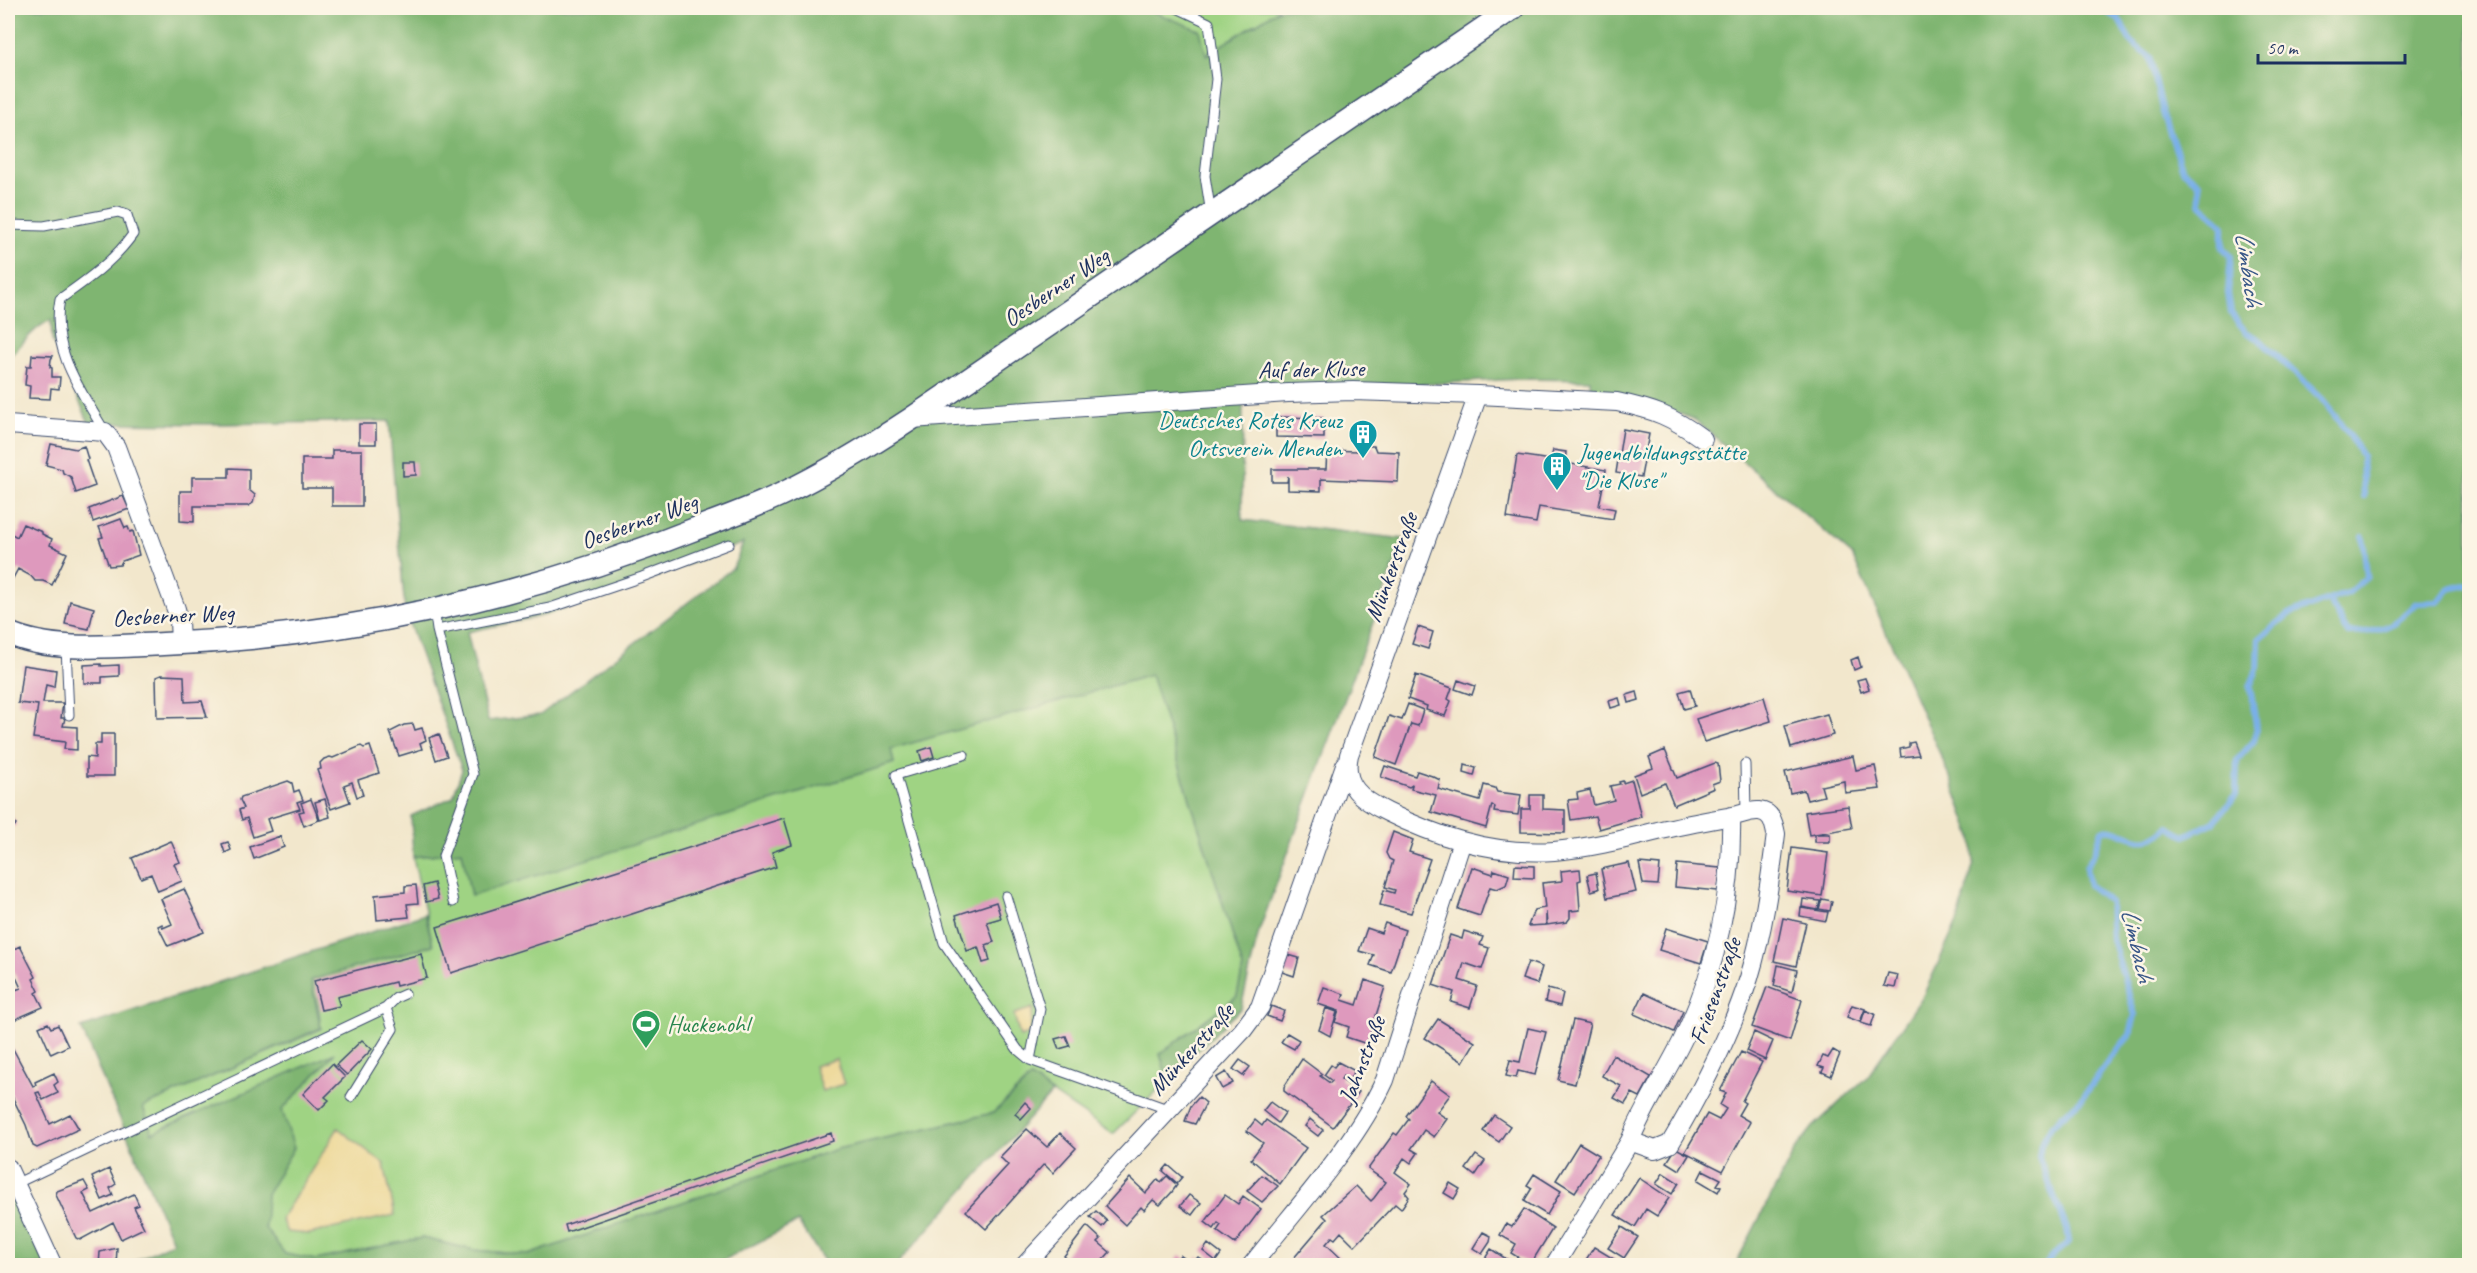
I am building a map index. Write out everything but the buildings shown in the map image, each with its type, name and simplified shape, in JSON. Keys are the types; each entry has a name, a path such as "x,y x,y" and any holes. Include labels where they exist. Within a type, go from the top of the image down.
{"street":[{"name":"Oesberner Weg","path":"8,633 44,644 180,644 436,620 519,589 592,568 783,494 856,454 911,419 1513,8"},
{"name":"Auf der Kluse","path":"911,419 1092,408 1243,394 1353,391 1617,402 1652,409 1674,419 1703,439"},
{"name":"Münkerstraße","path":"1023,1266 1170,1110 1243,1030 1260,1007 1478,395"},
{"path":"8,425 105,432 116,447 176,609 180,644"},
{"path":"1348,759 1350,783 1365,799 1406,821 1462,841 1488,847 1553,851 1588,846 1745,813"},
{"name":"Friesenstraße","path":"1554,1266 1630,1141 1637,1122 1683,1039 1717,947 1732,856 1745,813 1767,813 1773,821 1776,834 1760,936 1748,979 1730,1026 1702,1089 1670,1144 1655,1149 1630,1141"},
{"name":"Jahnstraße","path":"1251,1266 1359,1129 1375,1102 1385,1080 1462,841"},
{"path":"11,1176 53,1266"}],"lane":[{"path":"1177,8 1209,23 1216,80 1205,176 1211,215"},
{"path":"8,225 44,226 118,212 127,215 133,234 123,249 101,269 60,299 57,314 57,331 73,377 105,432"},
{"path":"453,902 443,856 473,774 436,620 550,608 642,578 729,544"},
{"path":"66,645 69,715"},
{"path":"964,755 896,776 944,943 1018,1050 1030,1060 1170,1110"},
{"path":"1745,764 1745,813"},
{"path":"1006,896 1040,1009 1030,1060"},
{"path":"11,1176 386,1008 396,998 405,994"},
{"path":"351,1097 393,1029 386,1008"}],"green space":[{"path":"8,8 1143,8 1200,30 1206,55 1281,8 2469,8 2469,1265 1735,1265 1795,1150 1813,1127 1868,1076 1923,996 1958,920 1974,863 1972,837 1948,772 1852,555 1695,420 1653,403 1590,394 1590,380 1520,379 1243,394 1242,520 1404,539 1259,931 1241,1008 1168,1080 1160,1054 1237,996 1243,968 1151,675 891,749 894,763 471,896 462,851 413,857 411,816 453,797 462,770 405,612 389,421 218,424 89,423 52,340 51,320 34,332 8,358","holes":["743,543 733,568 540,715 488,721 467,632 546,615 653,578"]},
{"path":"1143,8 1281,8 1206,55"},
{"path":"1151,674 1243,968 1237,996 1160,1054 1168,1080 1113,1134 1030,1078 993,1113 837,1149 528,1255 474,1250 422,1238 316,1260 285,1254 264,1227 267,1193 293,1148 282,1110 334,1054 152,1133 143,1107 321,1029 311,980 433,945 413,857 462,851 471,895 894,763 890,749"},
{"path":"425,914 433,945 311,980 321,1028 143,1107 152,1133 335,1053 282,1110 294,1148 267,1193 265,1228 285,1254 316,1260 422,1238 474,1250 528,1255 837,1149 993,1113 1031,1078 1052,1093 896,1265 827,1265 798,1222 714,1265 127,1265 173,1242 81,1028"},
{"path":"8,1168 53,1265 8,1265"}],"sand":[{"path":"1033,1008 1029,1034 1020,1037 1014,1014"},
{"path":"836,1059 844,1084 822,1091 814,1066"},
{"path":"338,1128 384,1164 395,1215 309,1234 287,1232 281,1219"}],"waterway":[{"name":"Limbach","path":"2099,8 2118,18 2131,42 2150,57 2163,113 2183,170 2199,183 2200,203 2223,225 2223,248 2231,256 2228,293 2231,313 2246,332 2259,339 2320,397 2349,434 2362,456 2364,496"},
{"name":"Limbach","path":"2045,1266 2053,1255 2069,1242 2067,1229 2039,1157 2041,1144 2052,1125 2081,1100 2130,1035 2135,1015 2112,939 2110,902 2089,885 2086,867 2095,852 2102,830 2108,829 2146,840 2155,837 2169,827 2185,836 2214,822 2236,795 2237,760 2254,741 2257,731 2250,687 2258,667 2259,639 2289,614 2348,593 2367,577 2363,537"},
{"path":"2329,600 2348,633 2370,632 2394,623 2416,603 2438,602 2449,589 2470,584"}],"place":[{"name":"Deutsches Rotes Kreuz Ortsverein Menden","path":"1363,460"},
{"name":"Jugendbildungsstätte \"Die Kluse\"","path":"1557,492"},
{"name":"Huckenohl","path":"646,1050"}]}
